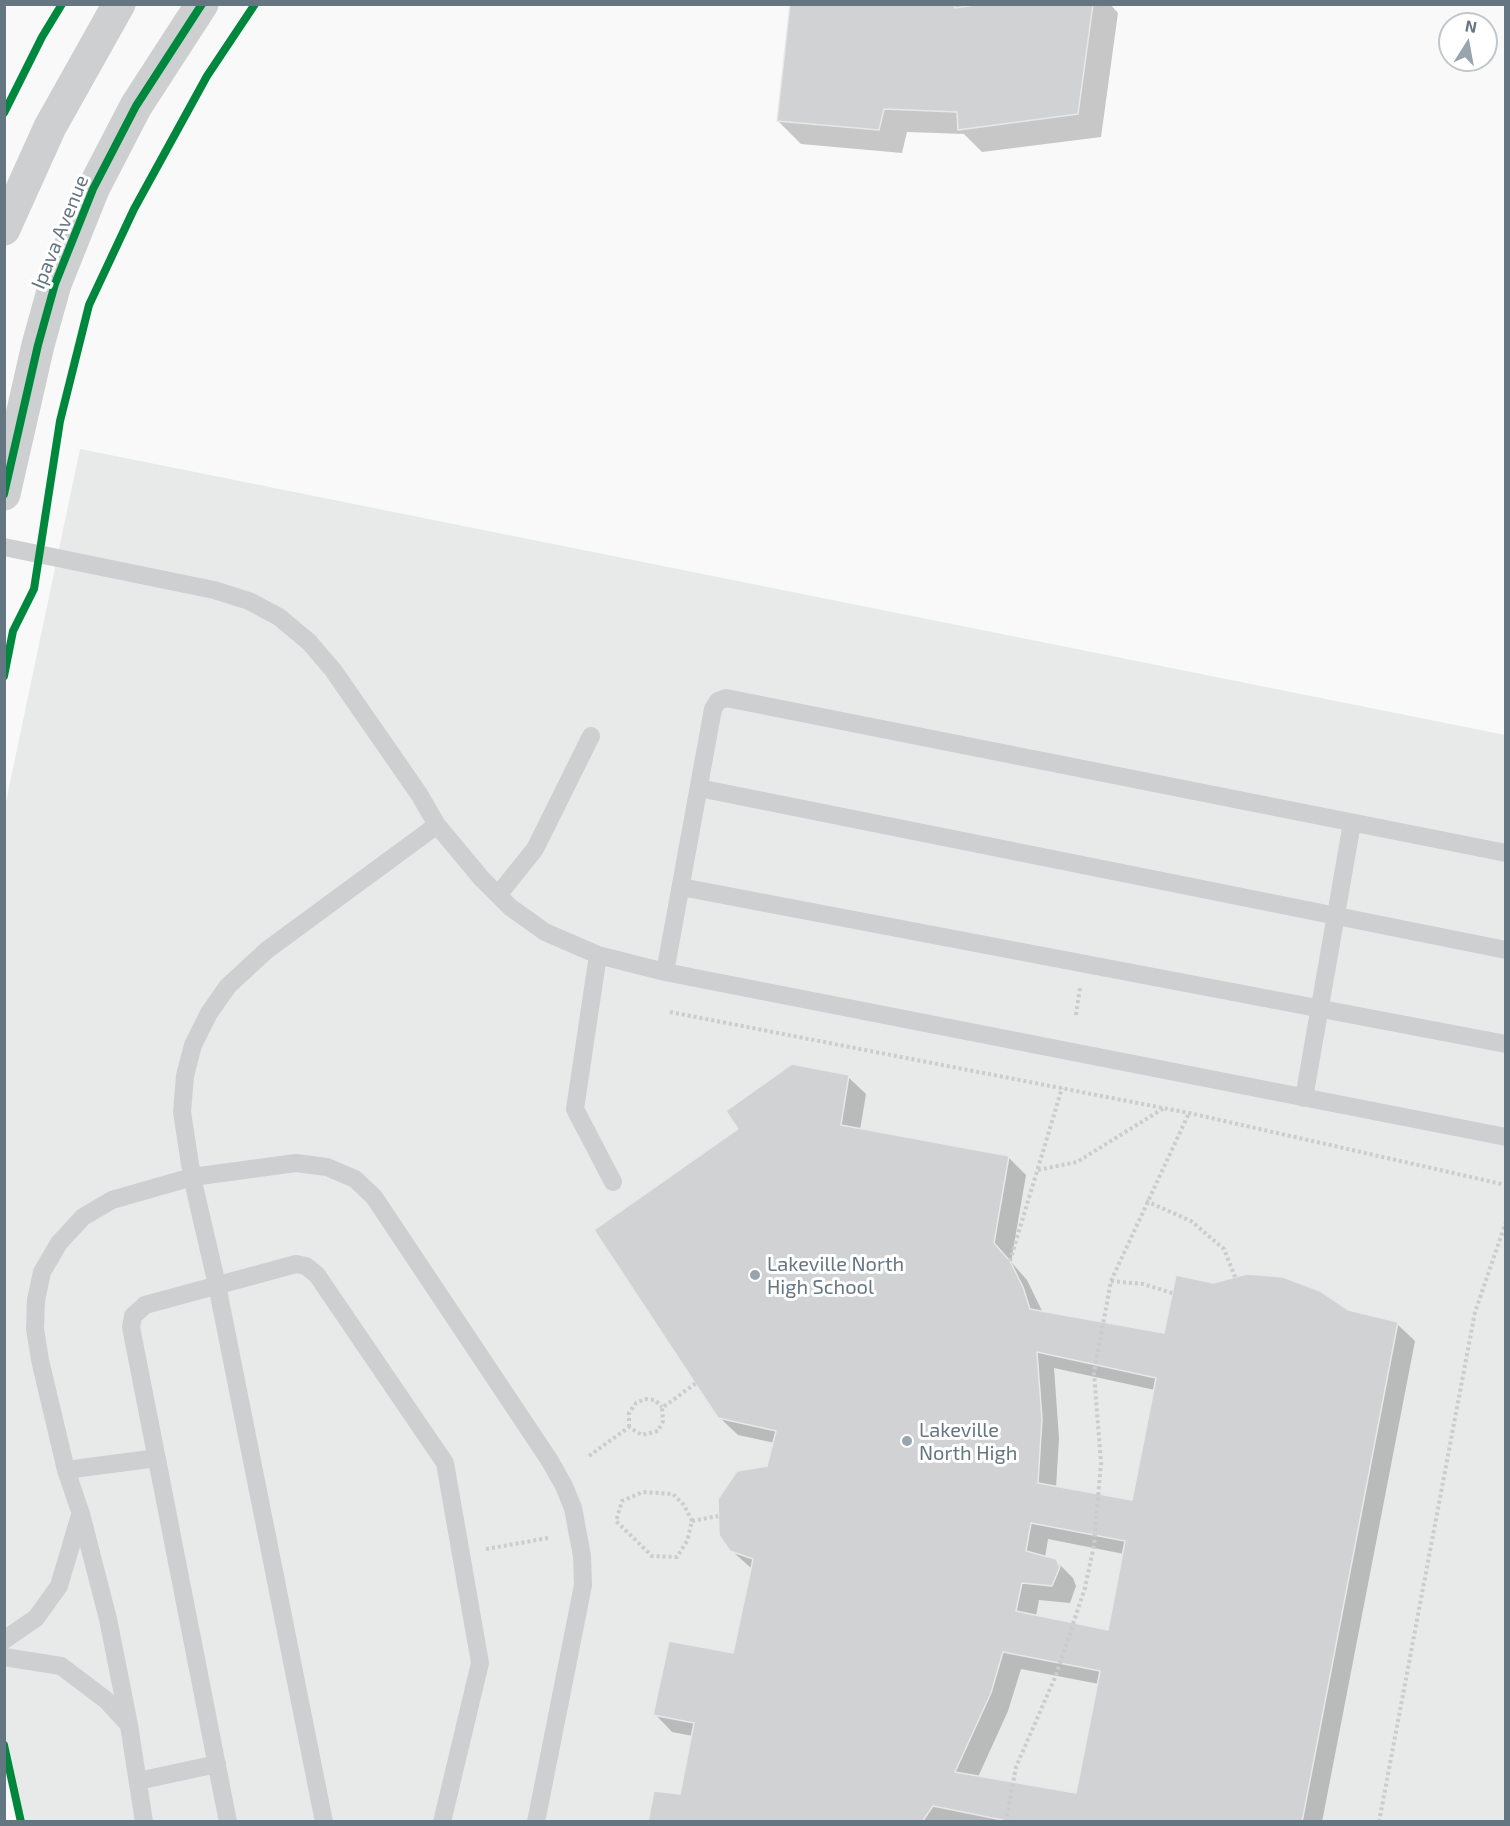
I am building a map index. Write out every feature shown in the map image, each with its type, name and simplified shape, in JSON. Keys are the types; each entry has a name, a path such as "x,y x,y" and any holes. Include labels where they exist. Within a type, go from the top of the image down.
{"street":[{"path":"4,229 50,127 119,4"},
{"name":"Ipava Avenue","path":"4,494 35,356 55,284 84,210 136,106 202,4"}],"lane":[{"path":"4,547 214,590 249,601 279,617 309,642 333,670 437,825 498,895 510,907 546,932 598,956 665,972 1506,1137"},
{"path":"665,972 713,709 718,701 726,698 1506,853"},
{"path":"498,895 535,849 591,736"},
{"path":"699,788 1506,950"},
{"path":"1304,1098 1352,823"},
{"path":"324,1821 217,1285 186,1150 182,1112 185,1076 193,1045 209,1013 228,987 267,950 437,825"},
{"path":"681,887 1506,1044"},
{"path":"598,956 575,1109 613,1182"},
{"path":"144,1821 129,1725 108,1619 81,1514 66,1470 35,1329 36,1300 42,1272 59,1243 83,1217 112,1200 192,1177 296,1163 327,1167 355,1179 374,1197 555,1469 573,1508 582,1556 583,1585 536,1821"},
{"path":"228,1821 131,1327 133,1316 145,1305 296,1264 306,1266 317,1275 445,1463 480,1663 442,1821"},
{"path":"66,1470 157,1458"},
{"path":"4,1640 36,1617 59,1586 81,1514"},
{"path":"4,1657 61,1666 106,1700 129,1725"},
{"path":"138,1781 217,1764"}],"path":[{"path":"670,1012 1165,1108 1506,1185"},
{"path":"1010,1261 1062,1088"},
{"path":"1038,1170 1077,1162 1165,1108"},
{"path":"1006,1821 1016,1767 1056,1675 1085,1588 1094,1545 1101,1463 1094,1373 1111,1281 1146,1201 1189,1113"},
{"path":"1146,1201 1191,1221 1224,1249 1235,1277"},
{"path":"1379,1821 1475,1312 1506,1222"},
{"path":"1111,1281 1143,1284 1172,1293"},
{"path":"662,1408 696,1383"},
{"path":"645,1399 655,1400 662,1408 663,1421 658,1431 642,1435 629,1427 629,1413 636,1402 645,1399"},
{"path":"589,1456 629,1427"},
{"path":"643,1492 673,1494 684,1505 692,1521 687,1540 677,1557 652,1556 616,1521 622,1501 643,1492"},
{"path":"692,1521 718,1516"},
{"path":"462,1553 548,1538"}],"shaded area":[{"name":"Lakeville North High School","path":"80,449 1505,735 1505,1821 24,1822 4,1739 4,811"}],"building":[{"path":"790,4 955,4 955,8 980,4 1093,4 1078,114 958,130 957,112 884,109 879,130 777,121"},
{"name":"Lakeville North High","path":"792,1064 849,1075 841,1125 1009,1156 994,1243 1010,1261 1023,1287 1030,1309 1164,1333 1176,1275 1213,1283 1247,1274 1283,1277 1320,1291 1348,1310 1398,1322 1302,1822 1012,1822 933,1806 922,1822 648,1822 654,1791 680,1794 694,1723 653,1715 669,1641 733,1653 753,1559 730,1551 719,1535 718,1499 737,1471 767,1466 776,1431 718,1418 594,1230 738,1129 726,1111","holes":["1037,1352 1156,1378 1132,1500 1038,1483 1042,1419","1031,1523 1125,1541 1108,1630 1016,1611 1022,1583 1052,1586 1060,1567 1056,1559 1026,1551","1003,1652 1100,1671 1076,1793 955,1772 991,1693"]}],"cycle path":[{"path":"4,113 42,37 62,4"},
{"path":"4,494 38,345 55,284 93,189 136,106 202,4"},
{"path":"4,676 13,631 34,589 60,421 89,305 134,209 207,76 255,4"},
{"path":"4,1745 21,1822"}],"place":[{"name":"Lakeville North High School","path":"755,1275"},
{"name":"Lakeville North High","path":"907,1441"}]}
